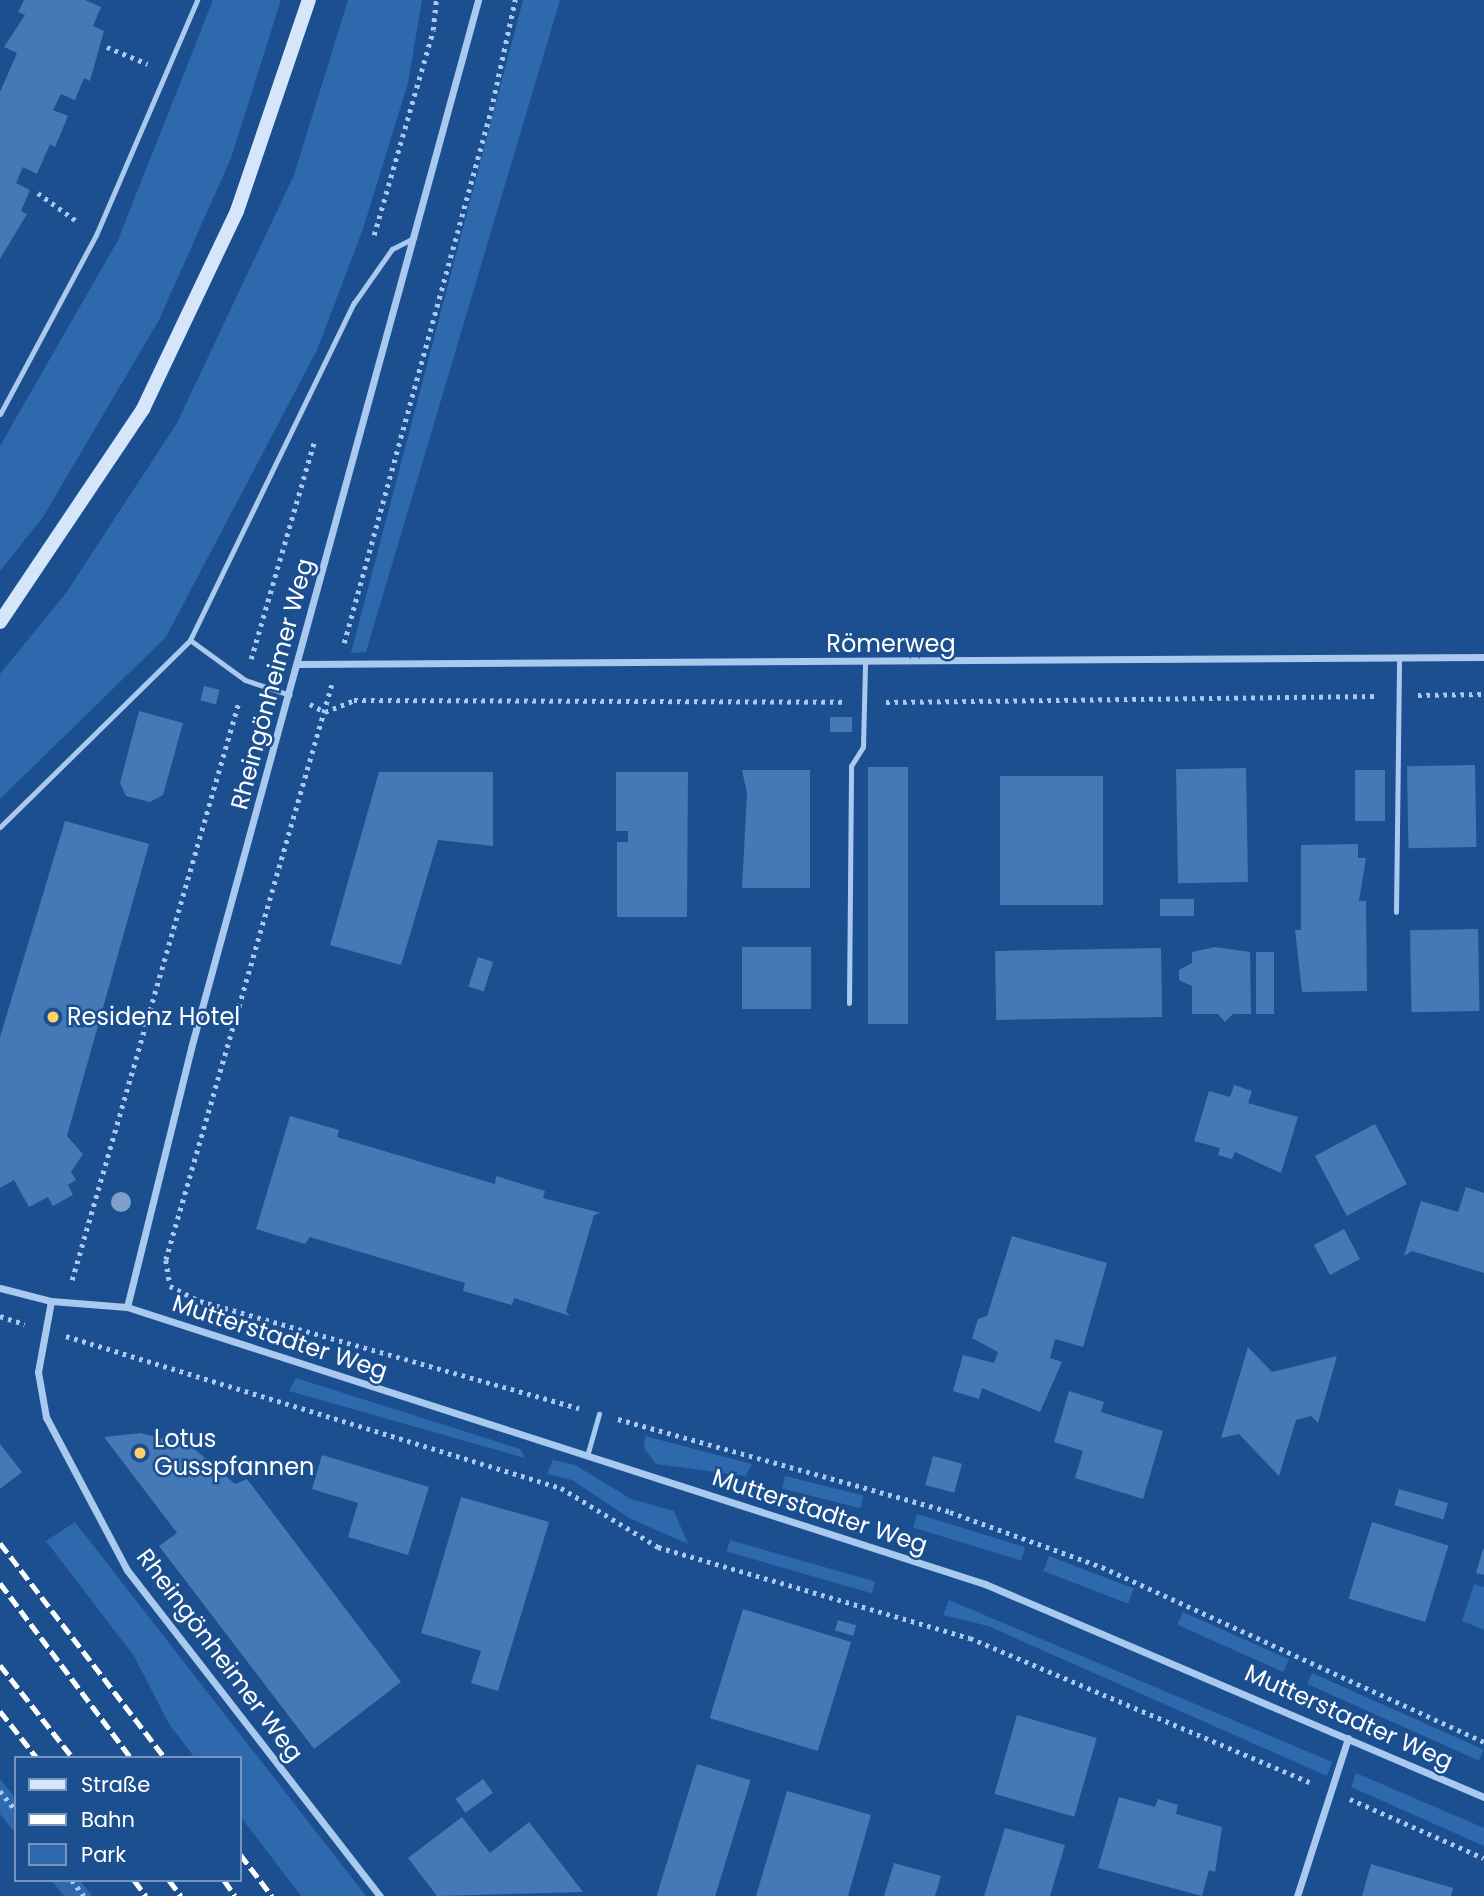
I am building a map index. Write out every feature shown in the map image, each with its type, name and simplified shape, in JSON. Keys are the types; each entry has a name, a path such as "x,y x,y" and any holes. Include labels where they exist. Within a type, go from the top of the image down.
{"main road":[{"path":"0,622 144,409 237,211 309,0"}],"street":[{"name":"Rheingönheimer Weg","path":"127,1307 478,0"},
{"name":"Römerweg","path":"298,664 865,664 1484,657"},
{"path":"0,1288 51,1301 127,1307"},
{"name":"Rheingönheimer Weg","path":"51,1301 38,1372 46,1417 128,1570 380,1896"},
{"name":"Mutterstadter Weg","path":"127,1307 985,1584 1484,1797"},
{"path":"1297,1896 1348,1738"}],"lane":[{"path":"0,414 96,235 197,0"},
{"path":"0,827 190,640 354,303 392,249 414,238"},
{"path":"190,640 245,680 290,695"},
{"path":"1396,912 1399,658"},
{"path":"849,1003 850,766 863,747 865,664"},
{"path":"587,1456 599,1414"}],"path":[{"path":"515,0 491,110 338,664 166,1260 170,1286 200,1301 950,1512 1102,1567 1484,1742"},
{"path":"107,47 166,70"},
{"path":"38,193 96,235"},
{"path":"0,1316 561,1488 658,1546 970,1638 1484,1858"},
{"path":"0,1791 14,1808"}],"green space":[{"path":"213,0 281,0 231,158 159,320 43,517 0,571 0,446 118,240"},
{"path":"348,0 422,0 408,83 363,229 317,350 166,637 0,799 0,674 66,593 177,423 294,175"},
{"path":"523,0 560,0 366,652 351,653"},
{"path":"296,1378 520,1449 525,1458 289,1391"},
{"path":"645,1436 752,1464 746,1476 656,1464 644,1448"},
{"path":"553,1460 575,1465 631,1499 674,1511 688,1544 629,1518 572,1480 547,1474"},
{"path":"785,1476 864,1496 860,1508 782,1489"},
{"path":"917,1514 1025,1547 1021,1560 913,1527"},
{"path":"75,1522 366,1896 301,1896 242,1819 242,1756 193,1756 169,1724 134,1656 46,1541"},
{"path":"730,1540 875,1582 872,1593 727,1552"},
{"path":"1049,1556 1134,1589 1128,1604 1043,1571"},
{"path":"1474,1584 1484,1587 1484,1630 1462,1621"},
{"path":"949,1600 1332,1762 1327,1776 988,1626 943,1615"},
{"path":"1183,1612 1289,1659 1283,1672 1177,1625"},
{"path":"1312,1673 1484,1749 1479,1760 1307,1684"},
{"path":"1356,1773 1484,1828 1484,1846 1351,1787"},
{"path":"0,1779 14,1796 14,1832 0,1814"},
{"path":"53,1882 82,1882 92,1896 64,1896"}],"building":[{"path":"24,0 85,0 101,7 93,26 104,31 90,81 84,78 75,100 61,94 53,110 68,116 55,147 50,144 37,174 23,167 16,183 30,190 21,211 27,214 0,259 0,92 17,53 4,47 25,15 18,12"},
{"path":"204,686 220,690 216,704 200,701"},
{"path":"139,711 183,723 163,795 150,802 126,796 120,783"},
{"path":"830,717 852,717 852,732 830,732"},
{"path":"1475,765 1476,847 1408,848 1407,766"},
{"path":"868,767 908,767 908,1024 868,1024"},
{"path":"1246,768 1248,882 1178,883 1176,769"},
{"path":"742,770 810,770 810,888 742,888 747,793"},
{"path":"1355,770 1385,770 1385,821 1355,821"},
{"path":"379,772 493,772 493,846 438,840 401,965 330,945"},
{"path":"616,772 688,772 687,917 617,917 617,842 628,842 628,831 616,831"},
{"path":"1000,776 1103,776 1103,905 1000,905"},
{"name":"Residenz Hotel","path":"65,821 149,844 67,1136 83,1154 71,1172 76,1180 68,1185 73,1195 53,1206 48,1197 29,1207 14,1180 0,1188 0,1037"},
{"path":"1358,844 1358,858 1366,858 1359,901 1366,901 1367,991 1302,992 1295,930 1301,930 1301,845"},
{"path":"1160,899 1194,899 1194,916 1160,916"},
{"path":"1478,929 1479,1011 1411,1012 1410,930"},
{"path":"742,947 811,947 811,1009 742,1009"},
{"path":"1215,947 1250,952 1251,1014 1233,1014 1225,1022 1218,1014 1192,1014 1192,986 1179,980 1179,970 1192,963 1192,952"},
{"path":"1161,948 1162,1017 996,1020 995,951"},
{"path":"1256,952 1274,952 1274,1014 1256,1014"},
{"path":"478,957 493,962 484,991 468,986"},
{"path":"1234,1085 1252,1091 1248,1103 1298,1117 1281,1173 1235,1152 1232,1159 1218,1155 1220,1148 1194,1141 1209,1091 1230,1097"},
{"path":"290,1116 339,1130 337,1137 495,1184 496,1176 545,1191 543,1198 601,1213 594,1215 566,1311 570,1316 514,1298 512,1305 463,1291 465,1283 310,1237 305,1244 256,1229"},
{"path":"1375,1124 1407,1184 1347,1216 1315,1156"},
{"path":"1466,1187 1484,1193 1484,1273 1412,1251 1404,1256 1421,1201 1458,1212"},
{"path":"1344,1229 1360,1259 1330,1275 1314,1245"},
{"path":"1012,1236 1107,1263 1083,1347 1055,1339 1050,1358 1062,1362 1040,1412 982,1388 979,1399 953,1391 963,1355 994,1363 998,1352 972,1338 978,1319 987,1316"},
{"path":"1248,1347 1272,1372 1337,1356 1318,1423 1311,1416 1296,1420 1279,1476 1239,1434 1221,1438"},
{"path":"1069,1391 1104,1402 1101,1412 1163,1431 1143,1499 1075,1478 1083,1451 1054,1442"},
{"path":"140,1433 190,1445 235,1484 247,1479 401,1682 314,1749 159,1546 177,1533 104,1437"},
{"path":"0,1444 22,1472 0,1489"},
{"path":"322,1455 429,1487 408,1555 348,1537 358,1503 312,1489"},
{"path":"933,1456 962,1464 954,1493 925,1485"},
{"path":"1399,1489 1448,1503 1443,1519 1394,1505"},
{"path":"461,1497 549,1522 498,1691 471,1683 481,1651 421,1633"},
{"path":"1372,1522 1449,1545 1425,1622 1349,1599"},
{"path":"1484,1549 1484,1575 1476,1573"},
{"path":"743,1609 851,1642 818,1751 710,1718"},
{"path":"838,1620 856,1625 853,1636 835,1631"},
{"path":"1017,1715 1097,1738 1074,1817 994,1794"},
{"path":"697,1764 751,1780 715,1896 657,1896"},
{"path":"483,1779 493,1793 465,1813 455,1799"},
{"path":"787,1791 871,1815 848,1896 756,1896"},
{"path":"1119,1797 1155,1807 1158,1799 1178,1805 1176,1814 1222,1827 1215,1872 1209,1870 1202,1896 1098,1868"},
{"path":"462,1817 490,1853 529,1822 583,1892 437,1896 408,1858"},
{"path":"1005,1828 1065,1845 1050,1896 984,1896"},
{"path":"894,1863 941,1876 935,1896 884,1896"},
{"path":"1371,1864 1453,1888 1451,1896 1362,1896"}],"railway":[{"path":"0,1543 163,1756"},
{"path":"0,1583 130,1756"},
{"path":"0,1665 71,1756"},
{"path":"0,1711 35,1756"},
{"path":"242,1857 272,1896"},
{"path":"136,1882 146,1896"},
{"path":"170,1882 181,1896"},
{"path":"225,1882 235,1896"}],"place":[{"name":"Residenz Hotel","path":"53,1017"},
{"name":"Lotus Gusspfannen","path":"140,1453"}]}
